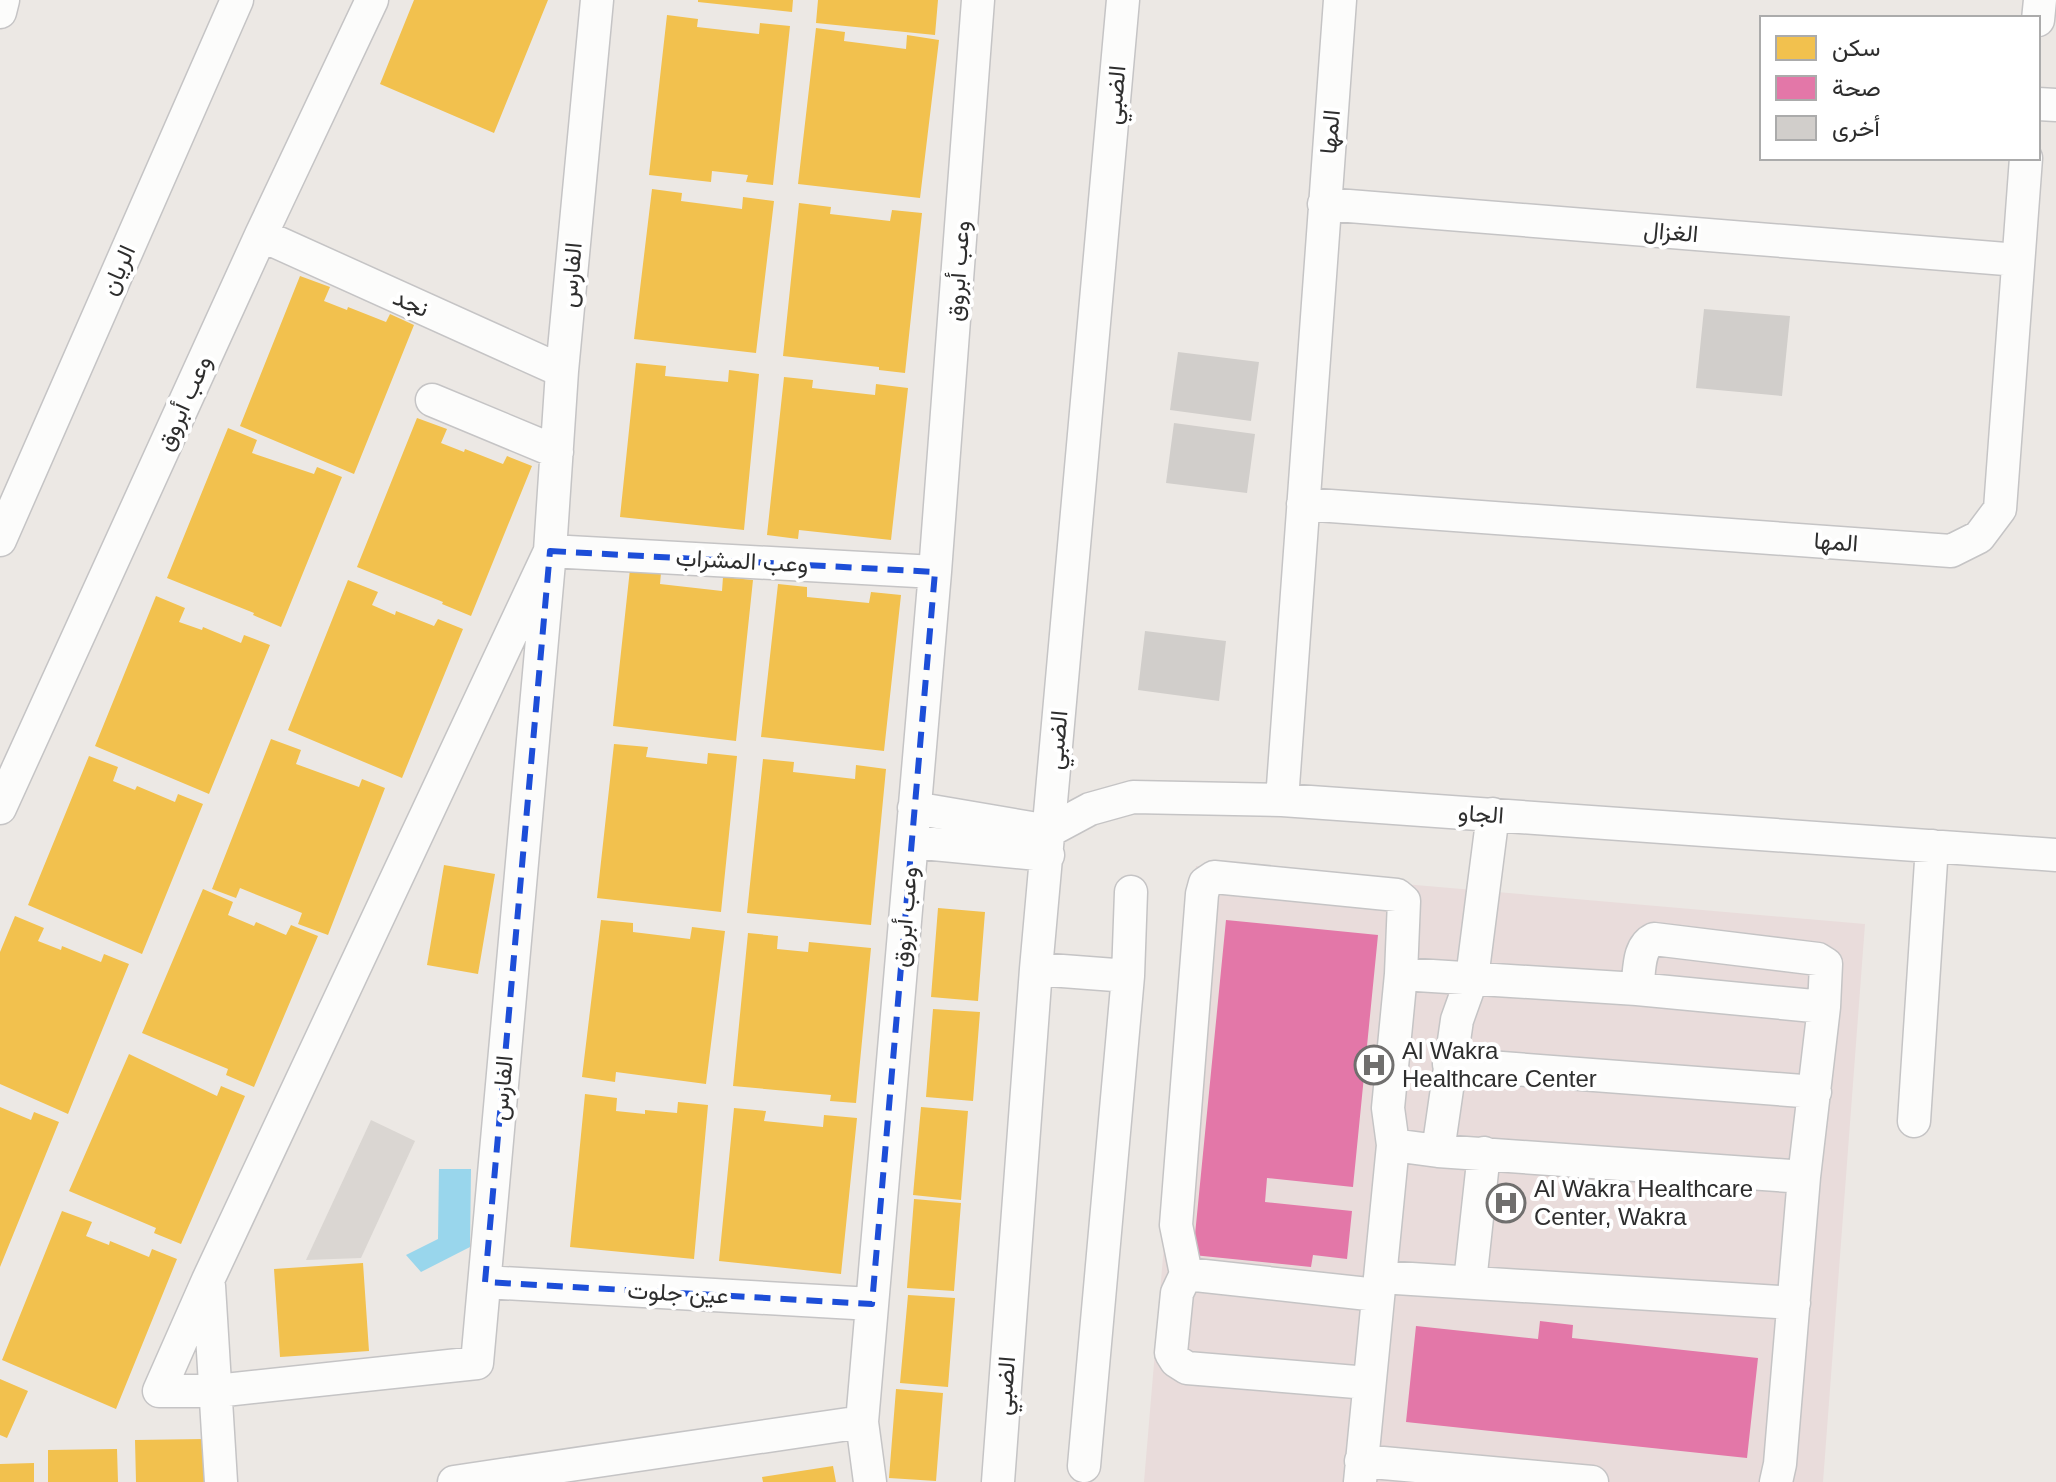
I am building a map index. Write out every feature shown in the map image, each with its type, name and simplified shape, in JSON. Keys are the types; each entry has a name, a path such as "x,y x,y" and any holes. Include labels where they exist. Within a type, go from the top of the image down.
{"street":[{"path":"0,12 3,0"},
{"name":"الريان","path":"0,540 10,495 237,0"},
{"name":"وعب أبروق","path":"0,808 261,235 372,0"},
{"name":"الفارس","path":"550,551 208,1280 159,1391 216,1391 477,1363 550,551 562,371 597,0"},
{"name":"وعب أبروق","path":"870,1482 862,1422 935,572 978,0"},
{"name":"الضبي","path":"998,1482 1036,969 1123,0"},
{"name":"المها","path":"1282,800 1340,0"},
{"name":"المها","path":"1303,504 1951,551 1979,537 2000,509 2026,160"},
{"name":"الغزال","path":"1324,204 2018,260"},
{"name":"نجد","path":"261,235 562,371"},
{"path":"432,400 557,452"},
{"name":"وعب المشراب","path":"550,551 935,572"},
{"name":"الجاو","path":"1049,843 1090,809 1133,797 1282,800 2056,855"},
{"path":"914,808 1049,843"},
{"path":"1438,1151 1457,1020 1472,978 1493,814"},
{"path":"912,842 1049,843"},
{"path":"1914,1121 1932,846"},
{"path":"1368,1383 1187,1368 1176,1361 1171,1353 1177,1293 1186,1274 1176,1225 1202,894 1205,883 1214,877 1397,895 1404,901 1401,974 1388,1108 1393,1145 1361,1472 1592,1482"},
{"path":"1084,1466 1128,976 1131,892"},
{"path":"1637,989 1642,950 1646,943 1654,939 1818,959 1826,964 1776,1482"},
{"path":"1036,969 1128,976"},
{"path":"1401,974 1637,989 1824,1007"},
{"path":"1449,1064 1815,1092"},
{"path":"1393,1145 1438,1151 1804,1177"},
{"path":"1470,1282 1484,1153"},
{"path":"1186,1274 1378,1286 1470,1282 1794,1303"},
{"name":"الفارس","path":"208,1280 221,1482"},
{"name":"عين جلوت","path":"485,1282 872,1304"},
{"path":"454,1482 862,1422"}],"highlighted area":[{"path":"550,551 935,572 872,1304 485,1282"}],"shaded area":[{"name":"Al Wakra Healthcare Center, Wakra","path":"1196,866 1865,924 1823,1482 1144,1482"},
{"path":"371,1120 415,1141 361,1258 306,1260"}],"water":[{"path":"439,1169 471,1169 470,1247 421,1272 406,1255 438,1239"}],"building: سكن":[{"path":"414,0 548,0 494,133 380,84"},
{"path":"698,0 793,0 792,12"},
{"path":"818,0 938,0 935,35 816,23"},
{"path":"667,15 698,19 697,27 759,34 760,23 790,26 773,185 746,182 748,175 712,171 711,182 649,175"},
{"path":"816,28 845,32 844,41 906,49 907,35 939,40 920,198 798,184"},
{"path":"652,189 682,193 681,201 742,209 743,197 774,201 756,353 634,339"},
{"path":"799,203 831,207 830,214 890,221 892,210 922,213 905,373 783,356"},
{"path":"300,276 330,287 324,301 386,322 390,314 414,325 354,474 240,426"},
{"path":"636,363 666,366 665,376 728,382 729,370 759,374 744,530 620,517"},
{"path":"784,377 813,380 812,388 875,395 876,384 908,388 891,540 799,530 798,539 767,535"},
{"path":"417,418 447,429 441,443 503,464 507,456 532,466 471,616 357,567"},
{"path":"228,428 257,440 252,453 314,474 317,467 342,477 281,627 167,578"},
{"path":"630,569 661,573 660,584 722,591 723,577 753,580 736,741 613,726"},
{"path":"348,580 378,592 372,605 395,615 396,611 434,626 438,619 463,629 402,778 288,730"},
{"path":"778,584 807,587 807,597 869,603 871,592 901,595 884,751 761,737"},
{"path":"156,596 185,608 179,622 202,630 203,627 241,643 244,635 270,645 209,794 95,746"},
{"path":"271,739 301,750 296,764 359,787 362,779 385,788 328,935 298,924 302,913 240,888 236,898 212,889"},
{"path":"614,744 648,747 646,757 707,764 708,753 737,756 721,912 597,898"},
{"path":"89,756 118,767 113,781 135,790 137,786 175,802 178,794 203,804 142,954 28,905"},
{"path":"763,759 794,762 793,772 855,779 856,765 886,769 871,925 747,913"},
{"path":"444,865 495,874 478,974 427,965"},
{"path":"203,889 233,902 228,915 254,926 256,922 286,935 291,925 318,936 254,1087 226,1075 228,1069 142,1033"},
{"path":"938,908 985,912 978,1001 931,997"},
{"path":"15,916 44,928 38,941 61,950 62,946 101,962 104,954 129,964 68,1114 0,1084 0,952"},
{"path":"601,920 633,923 633,932 690,939 692,927 725,931 706,1084 616,1072 615,1082 582,1077"},
{"path":"748,933 778,936 777,949 808,952 809,942 871,948 856,1103 830,1101 831,1095 733,1086"},
{"path":"933,1009 980,1012 973,1101 926,1097"},
{"path":"129,1054 217,1096 221,1086 245,1096 181,1244 154,1233 156,1228 69,1191"},
{"path":"585,1094 617,1098 616,1111 645,1114 645,1110 677,1113 678,1102 708,1105 694,1259 570,1247"},
{"path":"0,1107 31,1120 34,1112 59,1122 0,1267"},
{"path":"921,1107 968,1111 961,1200 913,1195"},
{"path":"734,1108 766,1111 764,1121 823,1127 824,1115 857,1118 841,1274 719,1261"},
{"path":"914,1199 961,1203 954,1291 907,1288"},
{"path":"62,1211 92,1222 86,1236 109,1245 110,1241 149,1257 152,1249 177,1259 116,1409 2,1360"},
{"path":"363,1263 369,1351 280,1357 274,1269"},
{"path":"908,1295 955,1298 948,1387 900,1383"},
{"path":"0,1379 28,1391 7,1438 0,1435"},
{"path":"896,1389 943,1393 936,1481 889,1478"},
{"path":"205,1439 206,1482 136,1482 135,1440"},
{"path":"117,1449 118,1482 48,1482 48,1450"},
{"path":"34,1463 34,1482 0,1482 0,1464"},
{"path":"833,1466 836,1482 763,1482 762,1477"}],"building: صحة":[{"path":"1226,920 1378,935 1353,1187 1267,1178 1265,1202 1352,1211 1347,1259 1313,1255 1311,1267 1193,1255"},
{"path":"1540,1321 1573,1325 1572,1338 1758,1358 1747,1458 1406,1422 1416,1326 1538,1339"}],"building: أخرى":[{"path":"1704,309 1790,316 1782,396 1696,388"},
{"path":"1178,352 1259,362 1251,421 1170,410"},
{"path":"1174,423 1255,434 1247,493 1166,483"},
{"path":"1145,631 1226,641 1219,701 1138,690"}],"place":[{"name":"Al Wakra Healthcare Center","path":"1374,1065"},
{"name":"Al Wakra Healthcare Center, Wakra","path":"1506,1203"}]}
